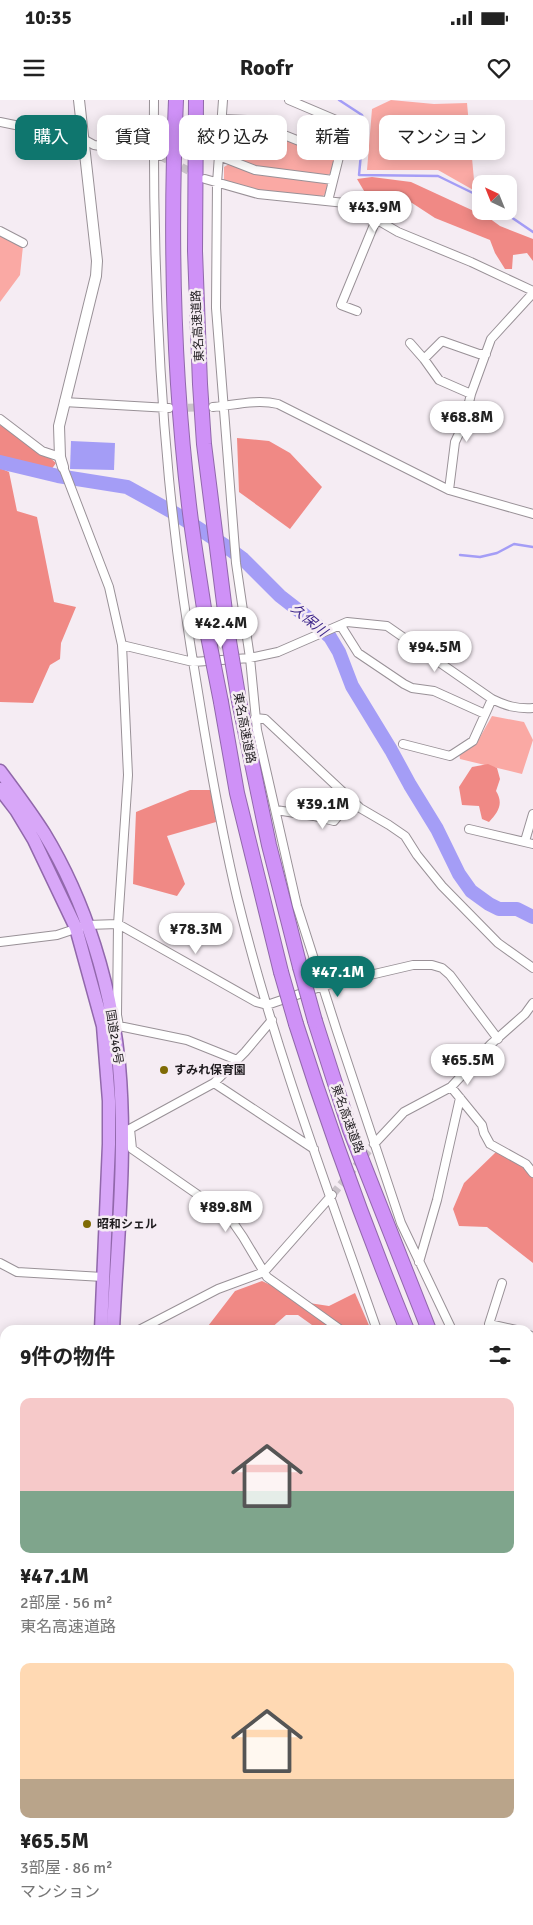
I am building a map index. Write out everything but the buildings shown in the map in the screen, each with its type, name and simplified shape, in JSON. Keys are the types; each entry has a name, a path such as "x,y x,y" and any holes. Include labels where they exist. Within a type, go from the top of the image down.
{"highway":[{"name":"東名高速道路","path":"176,100 174,278 179,384 189,503 208,636 237,793 281,972 296,1024 351,1186 405,1325"},
{"name":"東名高速道路","path":"196,100 197,318 204,444 238,701 269,845 315,1021 350,1130 427,1325"},
{"name":"国道246号","path":"0,771 44,834 69,882 82,927 103,1026 107,1067 109,1144 101,1325"},
{"name":"国道246号","path":"0,790 16,810 34,840 82,927 103,976 113,1023 126,1131 112,1325"}],"street":[{"path":"79,100 81,115"},
{"path":"154,100 155,115"},
{"path":"222,115 223,100"},
{"path":"289,100 324,115"},
{"path":"0,122 15,125"},
{"path":"287,136 339,157 328,201"},
{"path":"85,160 97,261 96,276 59,426 60,457 109,587 122,645 128,775 118,924 117,1015 119,1026 186,1040 237,1060"},
{"path":"157,160 156,284 172,501 193,662 214,792 238,898 267,1005 314,1150 375,1325"},
{"path":"219,160 216,184 216,308 236,563 250,658 255,718 298,906 323,986 401,1223 450,1325"},
{"path":"229,160 255,170 333,180"},
{"path":"205,179 216,184 258,194 345,203 398,232 471,262 533,292 494,334 471,394 464,423 455,442 449,490"},
{"path":"357,311 341,306 376,220"},
{"path":"0,231 23,243"},
{"path":"424,358 442,342 479,354 486,354"},
{"path":"410,343 440,380 471,394"},
{"path":"64,402 166,408"},
{"path":"213,407 269,402 278,404 449,490 533,514"},
{"path":"0,419 42,451 60,457"},
{"path":"122,645 193,662 250,658 278,652 347,622 387,626 492,700 505,706 533,708"},
{"path":"340,626 358,653 404,684 412,688 434,691 485,714"},
{"path":"403,744 450,756 473,741 492,700"},
{"path":"255,718 265,719 360,808 405,836 417,855 442,886 498,943 533,968"},
{"path":"276,810 314,816 334,822 352,800"},
{"path":"524,841 533,814"},
{"path":"469,829 533,844"},
{"path":"0,942 57,935 82,927 118,924 256,1002 267,1005 323,986 413,965 432,965 442,968 450,975 498,1039"},
{"path":"374,1144 404,1112 451,1087 525,1014 533,1003"},
{"path":"272,1020 214,1084 126,1131 132,1150 214,1206 232,1221 244,1237 267,1277 334,1325"},
{"path":"214,1084 314,1150"},
{"path":"451,1087 482,1125 490,1144 526,1164 533,1173"},
{"path":"419,1262 437,1200 460,1098"},
{"path":"149,1325 218,1289 264,1272 331,1196"},
{"path":"0,1263 17,1272 103,1277"},
{"path":"494,1325 489,1324 502,1283"}],"shaded area":[{"path":"391,100 434,104 467,103 468,115 379,115 379,160 472,160 472,189 438,170 367,170 372,109"},
{"path":"287,140 297,144 297,160 334,160 335,162 332,173 327,175 255,166 238,160 287,160"},
{"path":"229,164 326,182 328,186 326,194 321,197 258,190 224,182 224,167"},
{"path":"372,177 411,182 472,210 472,220 492,220 500,226 533,239 533,261 527,253 513,255 512,269 505,269 495,253 490,240 435,218 409,201 399,199 393,206 367,196 357,179"},
{"path":"0,234 23,246 20,275 0,302"},
{"path":"0,425 42,451 56,463 51,470 0,456"},
{"path":"237,438 269,441 290,453 322,487 290,529 239,492"},
{"path":"71,441 115,443 114,470 70,469"},
{"path":"0,468 9,472 17,511 37,517 54,602 76,607 61,643 60,659 50,665 33,703 0,702"},
{"path":"492,716 524,722 533,740 522,774 460,759 459,753 476,744"},
{"path":"488,764 497,768 500,779 496,791 500,800 499,808 489,822 482,819 479,806 462,805 459,787 472,767"},
{"path":"190,790 211,790 216,822 167,836 185,884 177,896 133,884 136,812"},
{"path":"496,1152 522,1156 533,1172 533,1263 487,1227 459,1226 453,1209 464,1183"},
{"path":"262,1281 309,1303 329,1306 355,1293 369,1325 312,1325 298,1315 286,1315 275,1325 209,1325 235,1291"}],"waterway":[{"path":"339,100 362,115 364,122 359,175 438,176 472,193"},
{"path":"515,220 533,232"},
{"name":"久保川","path":"0,462 58,476 127,487 176,514 243,559 280,596 330,637 339,652 352,686 437,829 459,874 471,891 499,909 517,909 533,917"},
{"path":"460,555 480,557 497,553 514,544 533,547"}],"tunnel":[{"path":"168,160 197,175"},
{"path":"176,408 213,407"},
{"path":"333,1194 374,1144"}],"place":[{"name":"すみれ保育園","path":"164,1070"},
{"name":"昭和シェル","path":"87,1224"}]}
